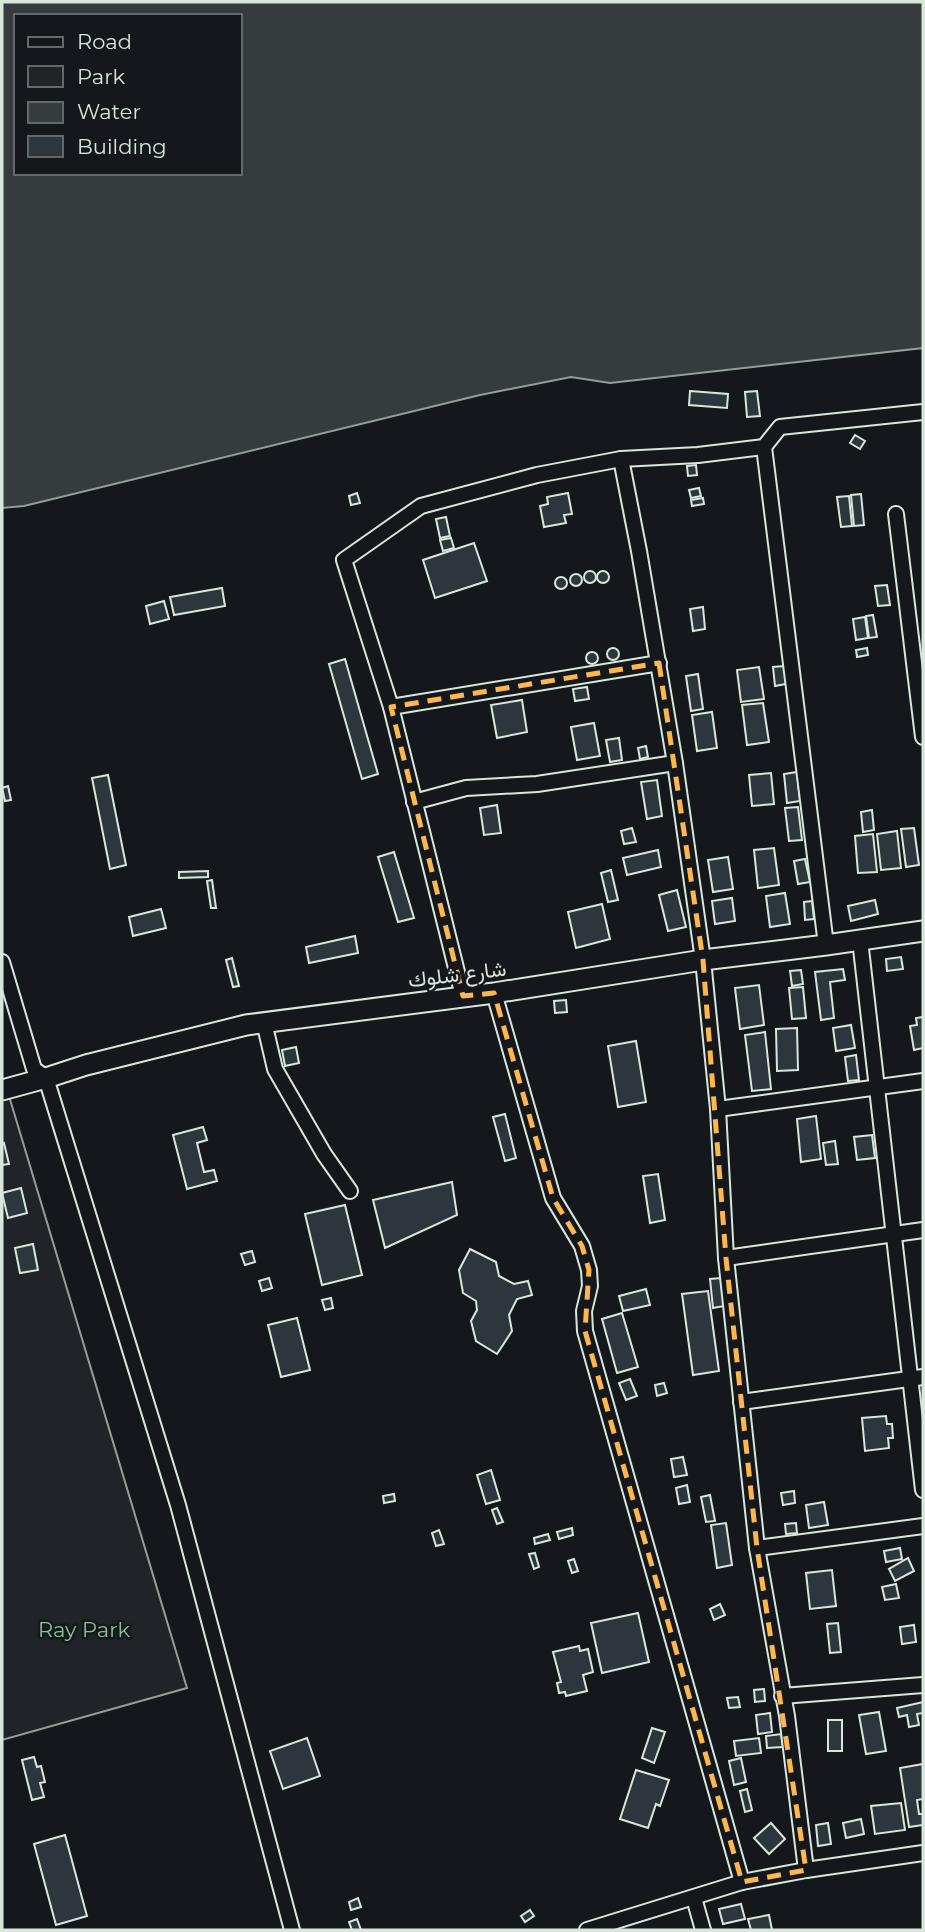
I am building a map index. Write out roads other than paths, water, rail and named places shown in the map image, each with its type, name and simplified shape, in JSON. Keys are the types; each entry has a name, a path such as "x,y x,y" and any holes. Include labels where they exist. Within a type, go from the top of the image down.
{"street":[{"path":"463,996 391,707 344,560 421,506 537,475 621,459 698,456 764,447 780,427 923,412"},
{"path":"764,447 826,945"},
{"path":"621,459 659,663 703,960 718,1109 726,1258 757,1548 787,1716 806,1870"},
{"path":"897,514 923,737"},
{"path":"391,707 659,663"},
{"path":"414,802 467,788 537,784 675,763"},
{"name":"شارع شلوك","path":"2,1090 86,1065 246,1025 494,993 703,960 923,931"},
{"path":"860,940 893,1235 917,1378 923,1490"},
{"path":"2,962 34,1069 46,1078 178,1505 292,1930"},
{"path":"494,993 554,1198 582,1246 589,1270 590,1286 584,1311 585,1331 742,1882"},
{"path":"264,1022 275,1069 324,1154 350,1191"},
{"path":"718,1109 923,1081"},
{"path":"726,1258 923,1230"},
{"path":"741,1402 917,1378"},
{"path":"757,1548 923,1526"},
{"path":"782,1696 923,1685"},
{"path":"587,1930 742,1882 923,1853"},
{"path":"694,1898 703,1930"}],"water":[{"path":"2,2 923,2 923,348 610,383 571,377 480,395 24,506 2,508"}],"park label":[{"name":"Ray Park","path":"84,1629"}]}
